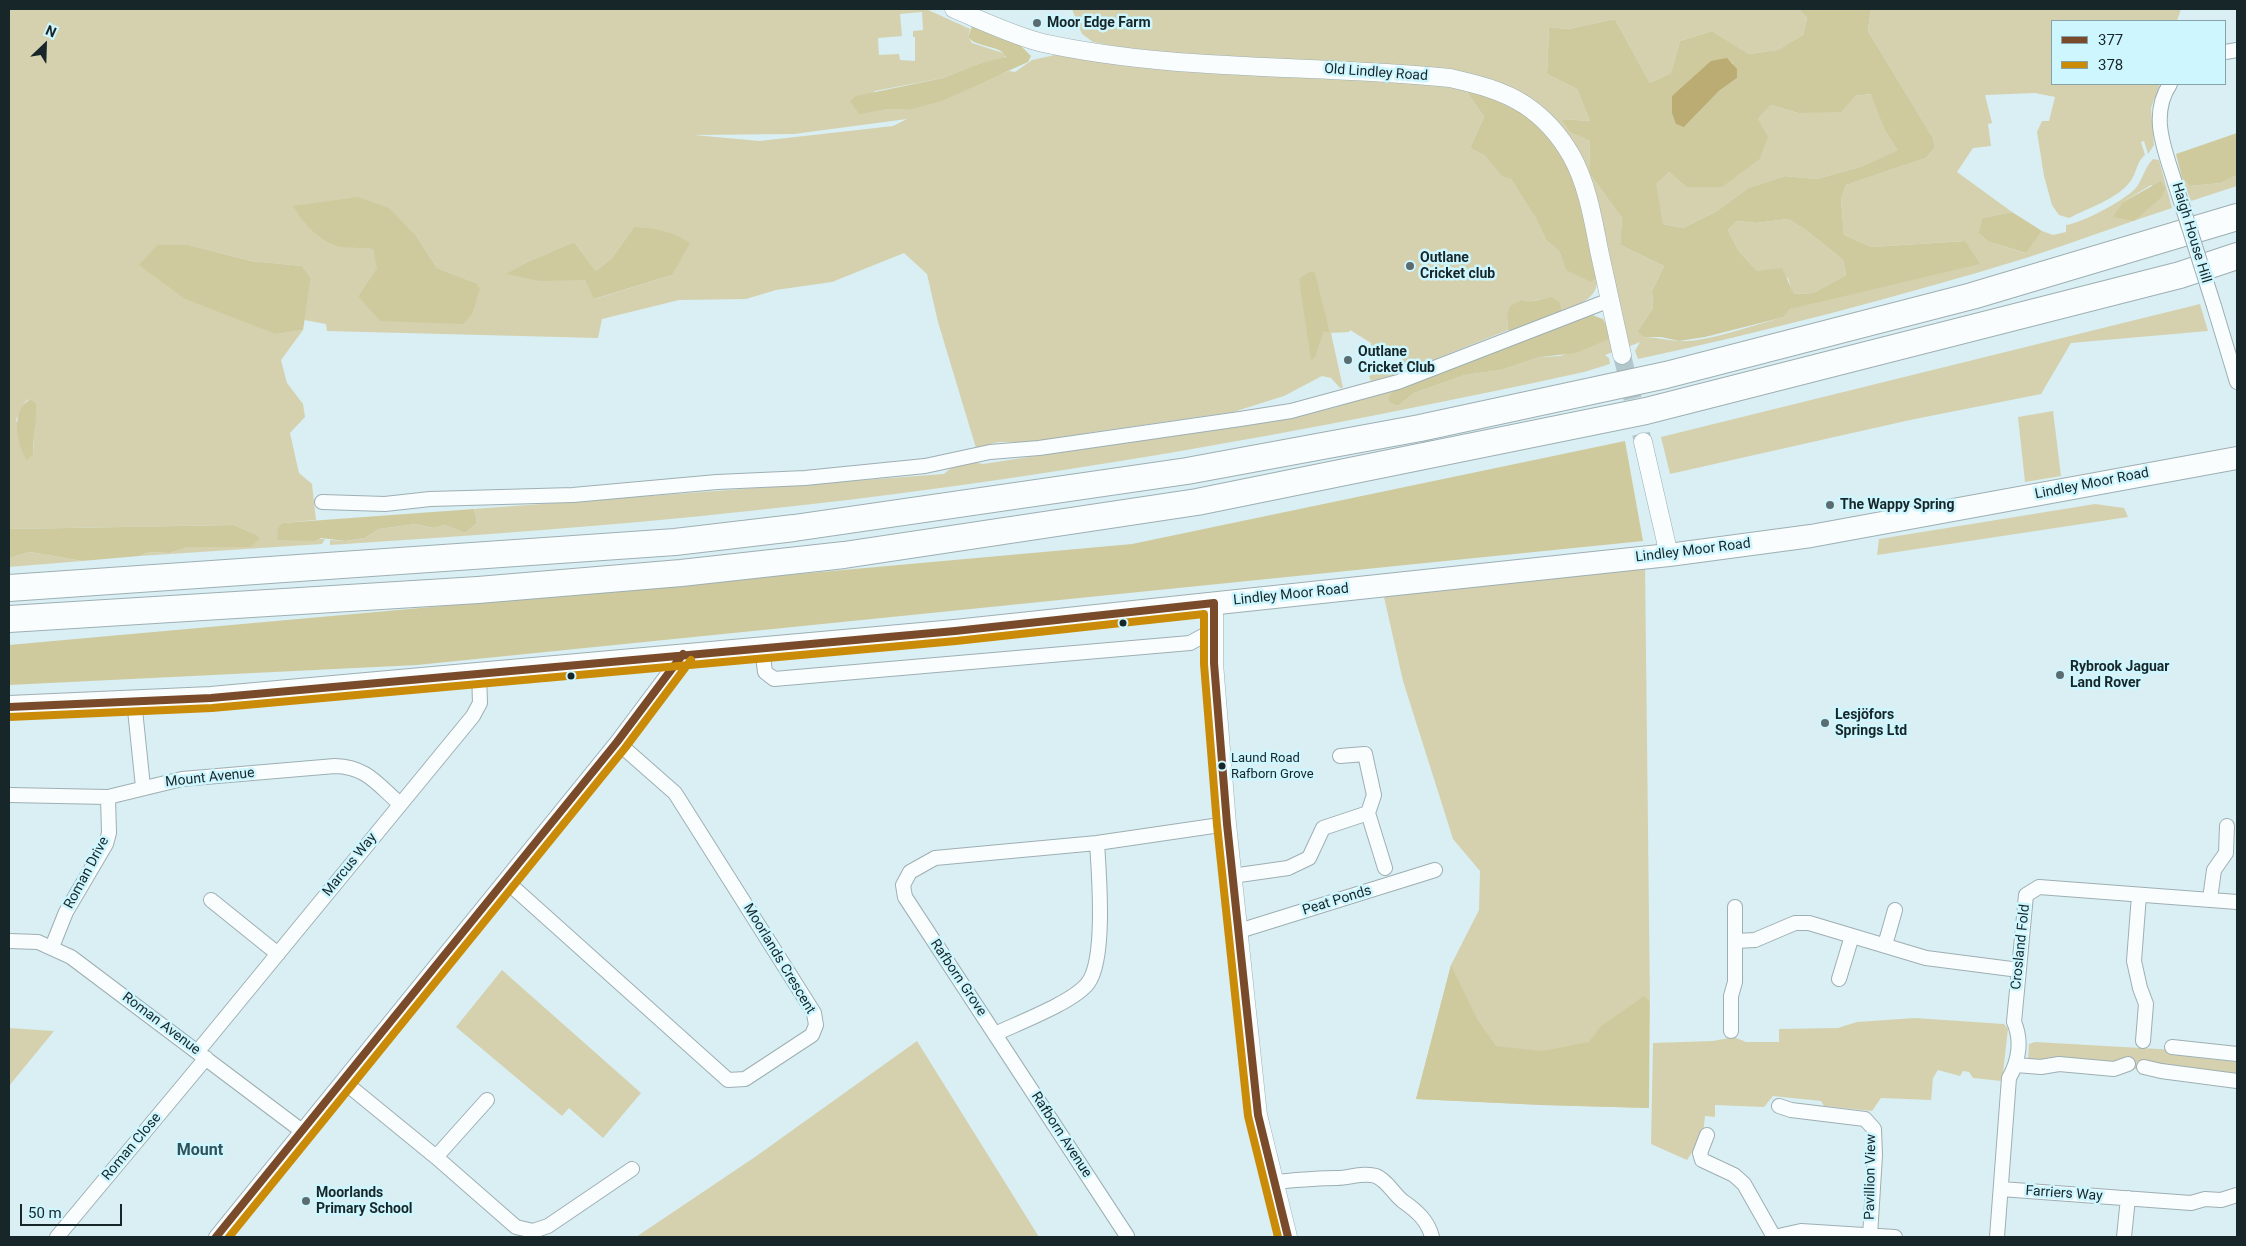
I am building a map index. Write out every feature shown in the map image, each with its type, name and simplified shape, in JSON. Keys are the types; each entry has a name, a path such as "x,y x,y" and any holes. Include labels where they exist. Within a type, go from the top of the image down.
{"highway":[{"path":"2138,249 2237,207"},
{"path":"9,588 675,542 794,528 1187,471 1420,428 1666,374 1972,296 2138,249 2237,218"},
{"path":"2180,275 2237,256"},
{"path":"9,619 478,590 681,573 844,555 1197,502 1646,410 2237,262"}],"main road":[{"name":"Lindley Moor Road","path":"9,707 211,698 480,672 762,648 1669,555 1811,536 2237,458"}],"street":[{"name":"Old Lindley Road","path":"954,9 1041,42 1070,47 1203,64 1450,78 1479,84 1511,97 1541,118 1554,131 1572,156 1583,185 1594,226 1622,355"},
{"name":"Haigh House Hill","path":"2170,85 2162,101 2159,119 2161,137 2237,382"},
{"path":"322,502 385,504 430,499 573,495 716,482 805,478 925,466 990,452 1049,447 1240,419 1291,410 1391,384 1610,300"},
{"path":"1643,442 1669,555"},
{"path":"1214,603 1214,630 1227,824 1258,1115 1288,1237"},
{"path":"762,648 765,672 774,678 1190,643 1214,630"},
{"path":"216,1237 617,742 684,654"},
{"name":"Marcus Way","path":"202,1054 278,954 473,716 480,704 482,693 480,672"},
{"path":"134,700 143,788"},
{"name":"Moorlands Crescent","path":"505,880 728,1080 745,1079 812,1035 816,1025 814,1013 675,793 617,742"},
{"path":"1340,756 1365,754 1374,795 1368,813 1385,868"},
{"name":"Mount Avenue","path":"9,795 108,797 182,779 335,766 351,767 365,772 400,804"},
{"name":"Roman Drive","path":"52,947 66,912 106,844 109,833 108,797"},
{"path":"1232,876 1288,868 1309,858 1323,828 1368,813"},
{"name":"Rafborn Grove","path":"995,1034 904,897 903,885 910,872 935,858 1097,843 1227,824"},
{"path":"2210,899 2214,870 2226,853 2227,826"},
{"path":"995,1034 1076,994 1089,982 1094,970 1102,910 1097,843"},
{"name":"Peat Ponds","path":"1239,931 1435,870"},
{"name":"Crosland Fold","path":"1997,1237 2010,1078 2016,1065 2019,1033 2014,1022 2026,895 2039,887 2237,902"},
{"path":"2139,895 2134,961 2146,1004 2143,1041"},
{"path":"212,900 278,954"},
{"path":"1731,1031 1736,941 1735,908"},
{"path":"1885,945 1895,910"},
{"path":"1736,941 1756,940 1795,923 1810,923 1926,958 2019,970"},
{"path":"1839,979 1852,936"},
{"name":"Roman Avenue","path":"9,941 38,942 70,957 202,1054 302,1131"},
{"name":"Rafborn Avenue","path":"995,1034 1127,1236"},
{"path":"2172,1047 2237,1054"},
{"name":"Roman Close","path":"57,1237 202,1054"},
{"path":"2016,1065 2041,1067 2058,1064 2114,1069 2128,1064"},
{"path":"2144,1067 2237,1081"},
{"path":"342,1081 436,1157 516,1226 533,1231 548,1226 632,1168"},
{"path":"436,1157 487,1100"},
{"name":"Pavillion View","path":"1779,1106 1790,1110 1865,1118 1874,1129 1875,1155 1870,1236"},
{"name":"Pavillion View","path":"1707,1135 1700,1153 1702,1160 1734,1175 1744,1184 1774,1237 1801,1231 1895,1237"},
{"path":"1276,1182 1366,1174 1376,1176 1395,1192 1402,1201 1416,1209 1431,1231 1432,1237"},
{"name":"Farriers Way","path":"2001,1189 2191,1203 2205,1198 2221,1200 2237,1195"},
{"path":"2124,1237 2128,1198"}],"shaded area":[{"path":"9,9 926,9 970,29 968,37 972,43 1006,54 1004,59 978,64 943,78 875,91 859,113 890,109 908,110 1009,71 1015,72 1032,60 1064,53 1463,86 1484,117 1470,148 1485,156 1502,175 1511,179 1536,219 1546,240 1559,251 1566,270 1597,277 1595,291 1587,300 1581,303 1562,311 1560,302 1553,299 1546,298 1532,301 1507,315 1508,330 1398,374 1371,381 1369,376 1402,361 1404,352 1371,347 1371,343 1350,330 1349,332 1331,333 1343,388 1340,388 1331,378 1322,376 1284,396 1233,412 1094,432 1044,442 998,442 976,448 938,322 927,274 904,253 832,282 776,290 746,299 679,300 602,319 598,338 327,331 326,324 304,320 311,278 302,266 251,261 189,245 276,334 303,330 281,360 287,383 303,404 305,417 290,433 299,473 312,484 316,520 282,523 277,539 325,539 322,544 139,556 149,552 169,553 189,547 250,547 255,534 234,525 9,529","holes":["922,12 923,30 913,31 913,37 915,37 915,61 900,60 899,54 879,55 878,38 902,36 900,14","907,119 893,126 760,141 694,135 794,134","634,227 672,275 595,299 585,280 507,274 527,262 574,242 596,271 612,258","319,236 417,237 437,268 476,283 358,296 378,267 373,249 339,246","1310,271 1330,333 1324,330 1316,355 1299,278","31,399 36,403 33,454 16,420 26,401"]},
{"path":"1072,9 1799,9 1807,18 1803,35 1777,50 1749,54 1712,31 1680,41 1671,73 1650,83 1615,19 1568,29 1549,27 1547,74 1577,89 1590,121 1561,119 1571,132 1590,141 1589,173 1622,218 1620,245 1664,266 1652,291 1653,308 1637,332 1643,337 1689,341 1731,332 1784,317 1790,309 1965,241 1872,247 1844,235 1841,199 1846,185 1926,158 1935,147 1933,138 1868,31 1871,9 2181,9 2177,20 2051,20 2051,85 2160,85 2151,108 2154,145 2148,154 2144,141 2141,142 2145,155 2130,182 2118,193 2102,203 2069,218 2059,215 2052,205 2044,176 2037,132 2042,121 2049,121 2055,97 2035,93 1985,95 1992,123 1988,124 1991,146 1973,148 1957,172 2012,212 1982,218 1978,233 1989,242 2025,253 2042,231 2053,235 2066,232 2066,225 2092,216 2129,194 2138,185 2153,159 2159,160 2172,208 2026,258 1930,286 1833,313 1638,359 1635,351 1640,342 1628,347 1517,92 1265,62 1130,49 1093,42 1082,34","holes":["2151,185 2162,197 2151,205 2123,202"]},
{"path":"1799,9 1871,9 1868,31 1933,138 1935,147 1926,158 1846,185 1841,199 1844,235 1872,247 1965,241 1980,264 1790,309 1784,317 1705,337 1679,341 1661,337 1643,337 1637,332 1653,308 1652,291 1664,266 1620,245 1622,218 1589,173 1590,141 1570,132 1561,119 1590,121 1577,89 1547,74 1549,27 1568,29 1615,19 1650,83 1671,73 1680,41 1712,31 1749,54 1777,50 1803,35 1807,18","holes":["1732,62 1737,78 1719,91 1684,127","1871,94 1884,129 1898,150 1863,166 1817,179 1785,176 1748,188 1717,211 1683,228 1663,224 1656,184 1669,172 1686,187 1722,187 1759,160 1768,137 1758,119 1771,105 1798,113 1841,112 1855,96","1788,219 1806,230 1843,260 1846,275 1813,293 1794,294 1782,268 1757,271 1738,250 1728,230 1737,221 1756,223"]},
{"path":"972,26 1019,44 1031,56 1028,62 942,101 908,110 890,109 859,114 850,101 856,96 943,78 978,64 1006,57 1000,50 972,41 968,37"},
{"path":"1727,58 1737,69 1737,78 1719,91 1684,127 1676,124 1672,113 1672,96 1711,61"},
{"path":"1463,86 1499,100 1524,113 1546,134 1558,152 1578,192 1591,235 1597,277 1591,282 1566,270 1559,251 1546,240 1536,219 1511,179 1502,176 1485,156 1470,148 1484,117"},
{"path":"1872,94 1884,129 1899,150 1863,166 1817,179 1785,176 1748,188 1717,211 1683,228 1663,224 1655,184 1669,172 1686,187 1722,186 1759,160 1758,119 1771,105 1798,113 1855,96"},
{"path":"2237,133 2237,175 2221,183 2190,186 2182,178 2176,154"},
{"path":"2237,175 2237,186 2191,201 2182,178 2190,186 2221,183"},
{"path":"2161,181 2165,188 2162,197 2134,221 2113,217 2123,202"},
{"path":"358,197 389,208 417,237 437,268 476,283 480,289 472,314 463,324 380,321 358,296 377,268 373,249 341,247 326,241 307,225 293,206"},
{"path":"2012,212 2042,231 2026,253 1989,242 1978,233 1982,218"},
{"path":"1788,219 1806,230 1843,260 1846,275 1813,293 1793,294 1788,278 1757,271 1738,250 1728,230 1737,221 1756,223"},
{"path":"634,227 663,231 690,243 672,275 594,299 585,280 540,281 506,274 527,262 574,242 596,271 612,258"},
{"path":"157,245 189,245 251,261 302,266 311,278 303,330 276,334 185,299 139,265"},
{"path":"1310,271 1315,273 1330,333 1324,331 1316,355 1311,361 1299,278"},
{"path":"1551,297 1560,302 1562,311 1514,330 1508,330 1507,315 1510,306 1522,300 1528,302"},
{"path":"2200,304 2208,331 2071,343 2041,394 1910,420 1670,474 1661,437"},
{"path":"1592,315 1603,319 1608,328 1609,339 1576,353 1540,357 1501,370 1465,375 1414,393 1398,406 1388,402 1390,395 1400,386 1516,340"},
{"path":"1609,339 1613,352 1605,355 1609,358 1610,364 1584,372 1272,435 1063,470 854,499 697,516 539,530 330,545 330,540 345,541 365,538 379,529 416,524 433,528 445,525 465,533 477,523 474,509 944,474 962,463 983,464 1297,416 1333,408 1400,386 1388,402 1398,406 1414,393 1465,375 1501,370 1540,357 1560,356"},
{"path":"31,399 36,403 36,416 33,454 27,460 20,445 17,428 20,411 24,404"},
{"path":"2053,411 2061,476 2025,482 2018,417"},
{"path":"1625,441 1643,541 417,665 9,685 9,645 1132,544"},
{"path":"2095,504 2124,508 2128,517 1877,555 1879,539"},
{"path":"474,509 477,523 465,533 445,525 433,528 416,524 379,529 365,538 345,541 321,538 314,541 277,540 278,528 282,523"},
{"path":"234,525 255,534 260,539 250,547 189,547 169,553 149,552 139,556 82,561 30,552 9,558 9,529"},
{"path":"30,552 82,561 9,567 9,558"},
{"path":"1645,563 1650,1006 1649,1108 1416,1099 1451,965 1479,910 1480,871 1453,839 1403,681 1384,597"},
{"path":"1451,965 1477,1019 1496,1046 1542,1051 1589,1042 1600,1027 1644,996 1649,1001 1649,1108 1416,1099"},
{"path":"502,970 641,1093 603,1138 569,1108 562,1116 456,1027"},
{"path":"1915,1018 2004,1024 2008,1029 2002,1081 1973,1078 1969,1072 1963,1071 1960,1076 1938,1070 1933,1078 1931,1100 1881,1098 1872,1111 1824,1106 1821,1101 1773,1096 1764,1107 1715,1105 1715,1117 1705,1116 1703,1135 1687,1160 1651,1144 1653,1043 1713,1041 1734,1037 1746,1042 1779,1042 1779,1029 1838,1028 1857,1022"},
{"path":"9,1028 54,1031 9,1086"},
{"path":"917,1041 1039,1237 636,1237 755,1157"},
{"path":"2035,1042 2176,1050 2192,1057 2237,1062 2237,1076 2143,1071 2111,1063 2028,1062 2029,1044"}],"tunnel":[{"path":"1622,355 1643,442"}],"transit line":[{"name":"377","path":"9,707 211,698 955,631 1214,603 1214,663 1227,824 1258,1115 1288,1237"},
{"name":"378","path":"9,717 212,708 956,641 1204,614 1204,664 1217,825 1248,1116 1278,1237"},
{"name":"377","path":"216,1237 617,742 683,654"},
{"name":"378","path":"229,1237 625,748 691,660"}],"place":[{"name":"Moor Edge Farm","path":"1037,23"},
{"name":"Outlane Cricket club","path":"1410,266"},
{"name":"Outlane Cricket Club","path":"1348,360"},
{"name":"The Wappy Spring","path":"1830,505"},
{"name":"Rybrook Jaguar Land Rover","path":"2060,675"},
{"name":"Lesjöfors Springs Ltd","path":"1825,723"},
{"name":"Laund Road Rafborn Grove","path":"1222,766"},
{"name":"Moorlands Primary School","path":"306,1201"}],"district":[{"name":"Mount","path":"200,1151"}]}
